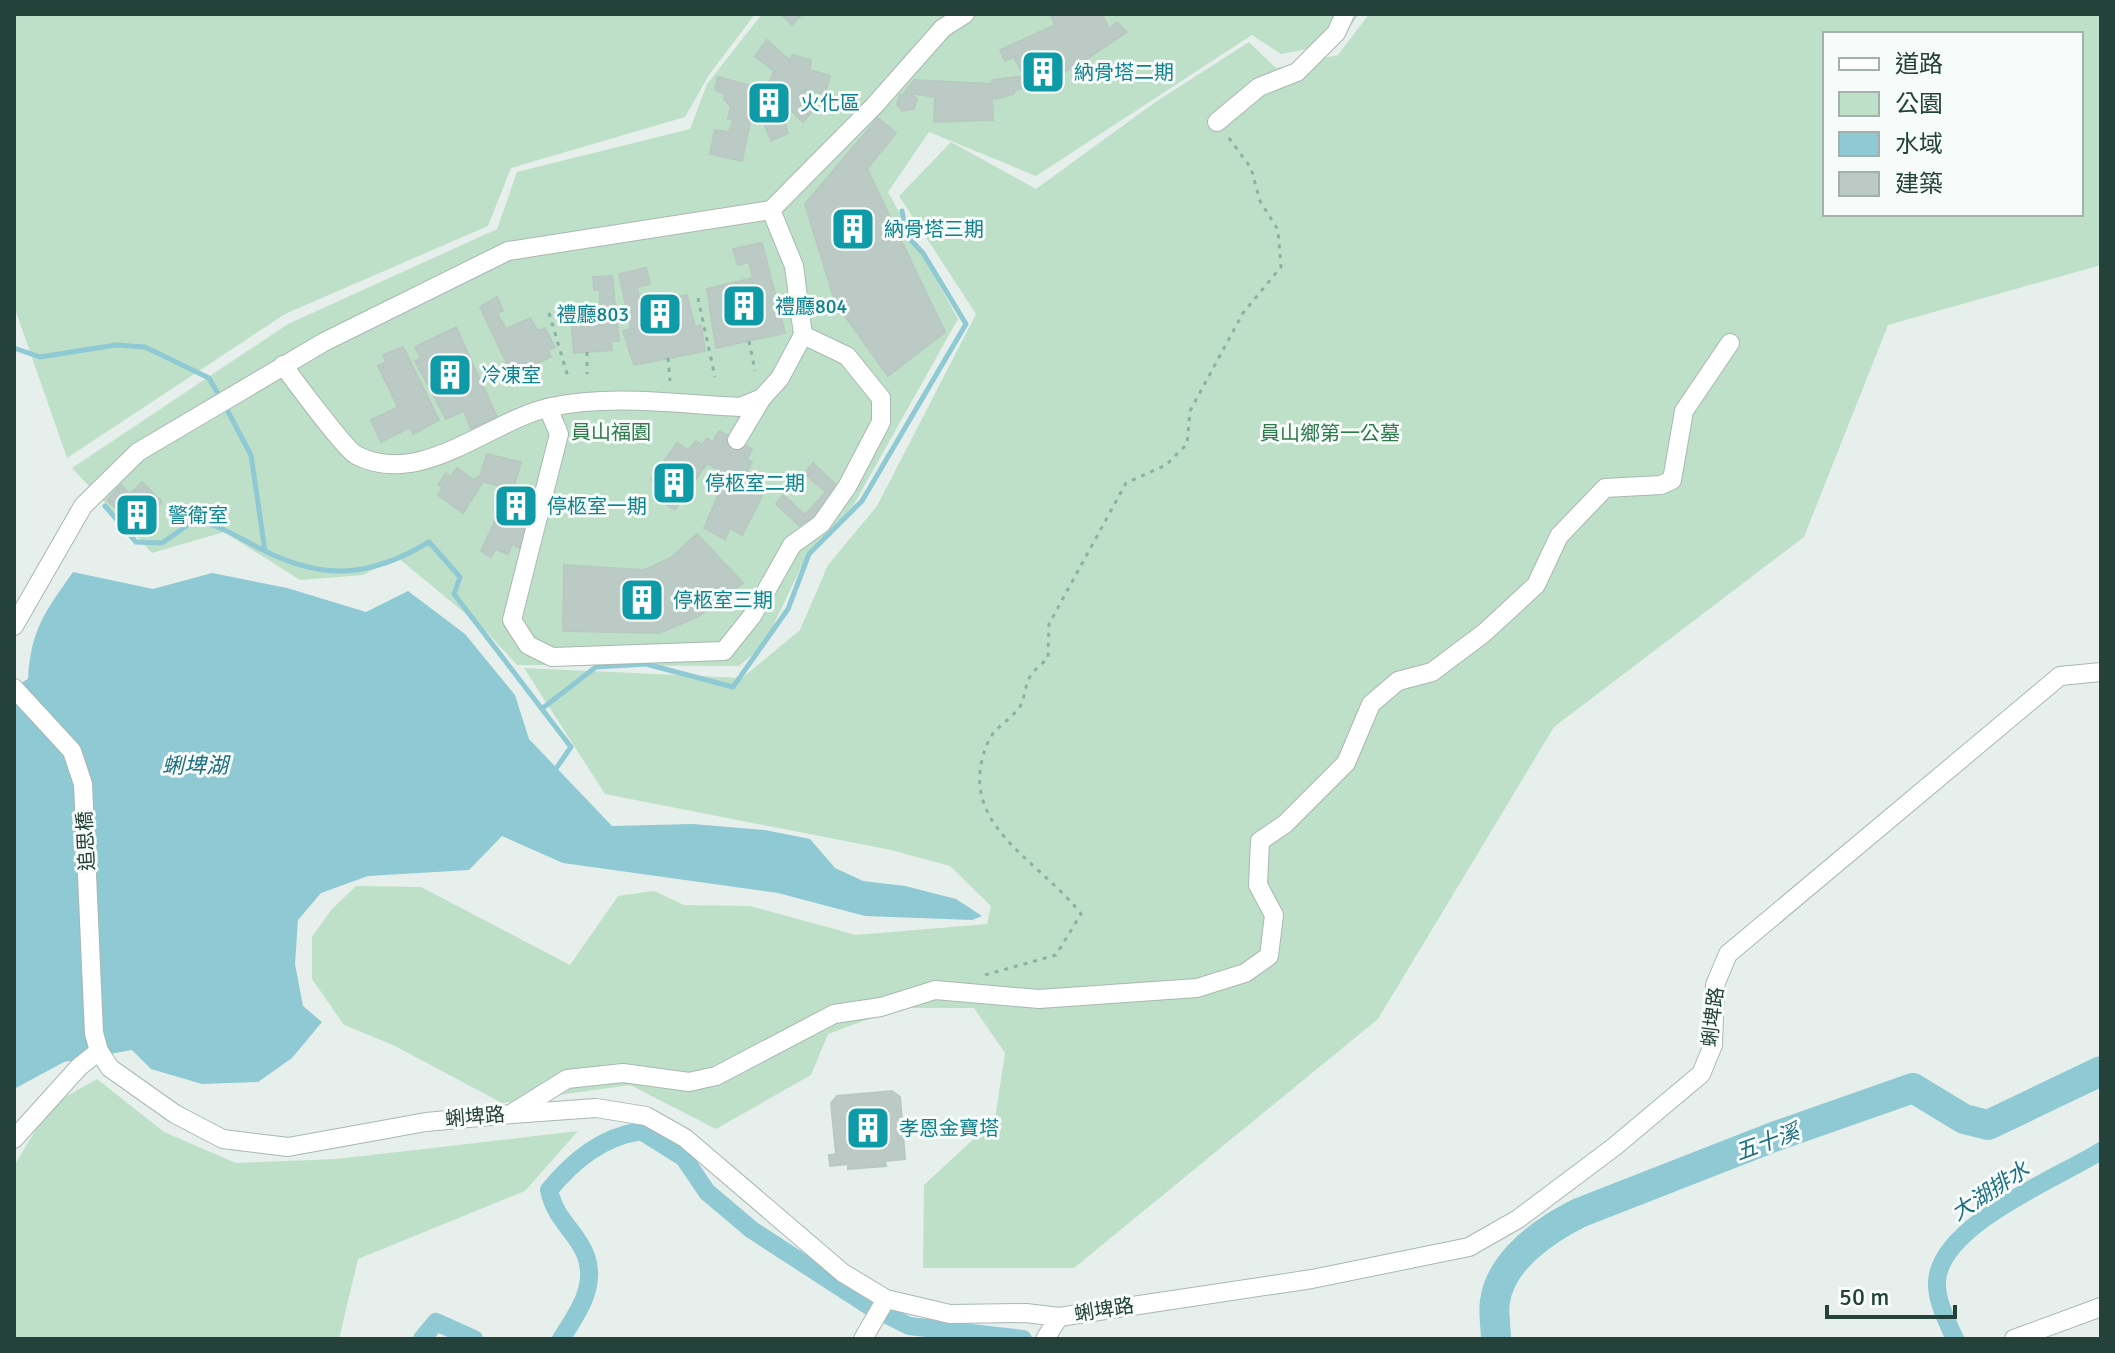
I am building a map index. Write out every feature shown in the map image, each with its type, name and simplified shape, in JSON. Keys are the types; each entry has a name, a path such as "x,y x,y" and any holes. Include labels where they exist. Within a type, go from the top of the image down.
{"street":[{"path":"14,626 83,506 138,452 283,365 508,251 771,210 874,106 943,28 965,14"},
{"path":"1217,122 1259,87 1297,72 1336,33 1345,14"},
{"path":"737,440 762,398 780,378 803,335 794,266 771,210"},
{"path":"548,408 559,434 512,620 528,645 552,657 724,651 752,616 792,545 821,524 847,487 881,422 881,398 847,356 803,335"},
{"path":"512,1114 567,1079 623,1073 689,1082 716,1076 834,1014 881,1007 935,990 1039,999 1197,988 1245,973 1269,956 1274,915 1258,885 1260,841 1285,824 1346,763 1371,704 1398,681 1432,672 1484,633 1536,585 1559,536 1605,488 1661,485 1672,480 1684,411 1730,343"},
{"path":"283,365 354,454 391,463 416,463 445,453 548,408 589,401 740,407 762,398"},
{"name":"蜊埤路","path":"99,1051 110,1068 162,1104 223,1139 288,1147 426,1122 512,1114 596,1108 646,1116 685,1138 843,1273 886,1299 950,1314 1026,1313 1059,1317 1312,1279 1469,1247 1518,1219 1614,1147 1701,1074 1713,1045 1715,985 1728,954 2060,676 2101,672"},
{"name":"追思橋","path":"14,688 72,751 83,784 94,1033 99,1051"},
{"path":"14,1139 79,1067 99,1051"},
{"path":"867,1332 886,1299"},
{"path":"2014,1339 2101,1307"},
{"path":"1045,1339 1059,1317"}],"path":[{"path":"980,977 1056,955 1081,914 1063,890 1002,836 982,806 980,770 990,737 1021,707 1030,676 1048,658 1049,624 1126,483 1166,465 1187,444 1190,411 1243,313 1281,267 1278,230 1260,201 1251,168 1217,122"},
{"path":"698,298 715,377"},
{"path":"549,313 568,377"},
{"path":"749,341 755,371"},
{"path":"587,352 587,374"},
{"path":"668,358 670,381"},
{"path":"530,366 539,386"}],"green space":[{"path":"14,14 755,14 709,75 685,117 511,168 488,226 285,314 67,458 14,306"},
{"name":"員山福園","path":"762,14 1359,14 1339,43 1281,54 1252,35 1036,176 929,132 888,192 958,319 853,506 802,565 764,645 739,666 517,665 484,629 397,557 363,575 300,580 224,532 152,553 72,468 288,324 497,229 517,172 690,129 707,84"},
{"name":"員山鄉第一公墓","path":"1369,14 2101,14 2101,265 1888,325 1804,537 1554,727 1378,1019 1074,1268 923,1268 924,1185 995,1119 1005,1053 974,1008 898,1008 828,1034 811,1075 716,1129 630,1085 502,1103 393,1045 344,1025 312,979 312,937 332,909 356,886 421,887 570,965 618,896 654,891 684,905 750,906 856,935 987,924 991,906 950,866 891,850 605,794 524,668 742,678 800,630 828,565 877,506 976,314 899,196 951,142 1036,189 1154,103 1249,42 1276,68 1338,55"},
{"path":"97,1079 164,1132 236,1163 337,1159 578,1131 525,1191 358,1259 339,1339 14,1339 14,1166 51,1105"}],"water":[{"name":"蜊埤湖","path":"73,572 153,589 212,573 287,588 366,612 408,591 465,634 515,695 529,739 612,826 693,824 765,830 810,839 835,868 863,881 905,886 956,899 982,916 972,920 865,916 778,893 563,863 502,836 469,870 368,876 321,893 298,920 295,964 303,1006 322,1022 292,1058 258,1082 202,1084 151,1069 132,1050 64,1062 14,1089 14,687 28,679 32,647 41,622"}],"building":[{"path":"781,14 802,14 792,25"},
{"name":"納骨塔二期","path":"1050,14 1102,14 1109,29 1117,22 1127,32 1073,68 1014,91 1014,94 996,99 992,96 993,120 934,122 935,97 905,92 914,80 993,84 992,80 1024,76 1014,57 1005,61 1000,50 1055,25"},
{"name":"火化區","path":"767,40 789,60 793,55 811,60 810,70 830,76 825,94 806,90 803,96 815,108 803,122 790,109 782,116 788,133 771,141 763,120 751,118 742,161 710,154 715,130 729,132 733,120 728,119 731,107 724,99 725,94 715,90 718,77 759,88 769,84 774,71 755,56"},
{"path":"910,93 917,99 914,109 902,111 897,104 900,95"},
{"name":"納骨塔三期","path":"878,118 896,133 867,169 945,332 888,376 835,302 805,204"},
{"name":"禮廳804","path":"762,243 785,333 716,348 707,289 753,278 749,262 738,265 733,249"},
{"name":"禮廳803","path":"646,268 650,284 637,287 640,302 687,295 695,327 701,325 705,351 634,365 623,331 631,329 619,274"},
{"path":"612,276 619,341 611,341 612,350 574,353 570,310 600,306 600,290 594,290 593,277"},
{"path":"497,297 503,311 497,313 506,329 530,318 538,331 545,328 555,347 548,350 551,357 512,374 480,307"},
{"name":"冷凍室","path":"456,327 497,417 471,429 464,411 446,419 415,361 421,358 415,347"},
{"path":"403,347 439,420 413,434 410,427 381,442 371,420 398,407 378,366 386,362 383,355"},
{"name":"停柩室二期","path":"719,431 752,449 747,459 752,462 747,472 755,475 750,485 764,492 742,535 730,528 725,539 704,528 727,476 707,463 675,510 656,498 663,488 651,480 677,443 688,450 696,441 702,445 707,438 713,442"},
{"name":"停柩室一期","path":"487,454 521,462 512,493 536,499 531,521 508,515 507,521 528,530 519,548 512,544 508,554 495,549 491,557 481,551 494,523 503,486 483,482 463,513 438,495 443,487 438,485 446,473 451,477 457,468 473,480 480,476"},
{"path":"813,463 838,487 811,524 806,520 800,526 776,504 783,495 805,515 826,492 804,473"},
{"name":"警衛室","path":"142,482 162,502 137,528 107,500 121,485 130,494"},
{"name":"停柩室三期","path":"697,534 743,583 697,617 659,633 563,631 564,565 644,570 671,558"},
{"name":"孝恩金寶塔","path":"892,1091 900,1097 905,1159 885,1161 886,1166 848,1169 848,1164 830,1166 829,1155 836,1154 831,1103 837,1096"}],"waterway":[{"path":"544,707 596,667 646,664 733,687 788,609 809,554 862,501 966,324 923,253 907,236 902,211"},
{"path":"14,348 40,357 116,345 145,347 209,378 220,397"},
{"path":"225,406 251,455 265,551"},
{"path":"105,506 136,542 162,543 195,520 222,529 285,560 327,570 367,568 408,554 429,542 460,577 454,594 571,747 555,770"},
{"name":"五十溪","path":"1496,1339 1495,1301 1506,1272 1526,1248 1579,1213 1776,1136 1913,1088 1964,1119 1988,1125 2101,1071"},
{"path":"561,1339 584,1300 589,1267 582,1247 556,1210 549,1190 568,1169 601,1144 641,1131 684,1158 707,1192 752,1230 869,1306 909,1326 1023,1339"},
{"name":"大湖排水","path":"1955,1339 1940,1303 1937,1281 1943,1260 1958,1240 2004,1205 2101,1151"},
{"path":"422,1339 436,1322 474,1339"}],"place":[{"name":"納骨塔二期","path":"1043,72"},
{"name":"火化區","path":"769,103"},
{"name":"納骨塔三期","path":"853,229"},
{"name":"禮廳804","path":"744,306"},
{"name":"禮廳803","path":"660,314"},
{"name":"冷凍室","path":"450,375"},
{"name":"停柩室二期","path":"674,483"},
{"name":"停柩室一期","path":"516,506"},
{"name":"警衛室","path":"137,515"},
{"name":"停柩室三期","path":"642,600"},
{"name":"孝恩金寶塔","path":"868,1128"}]}
